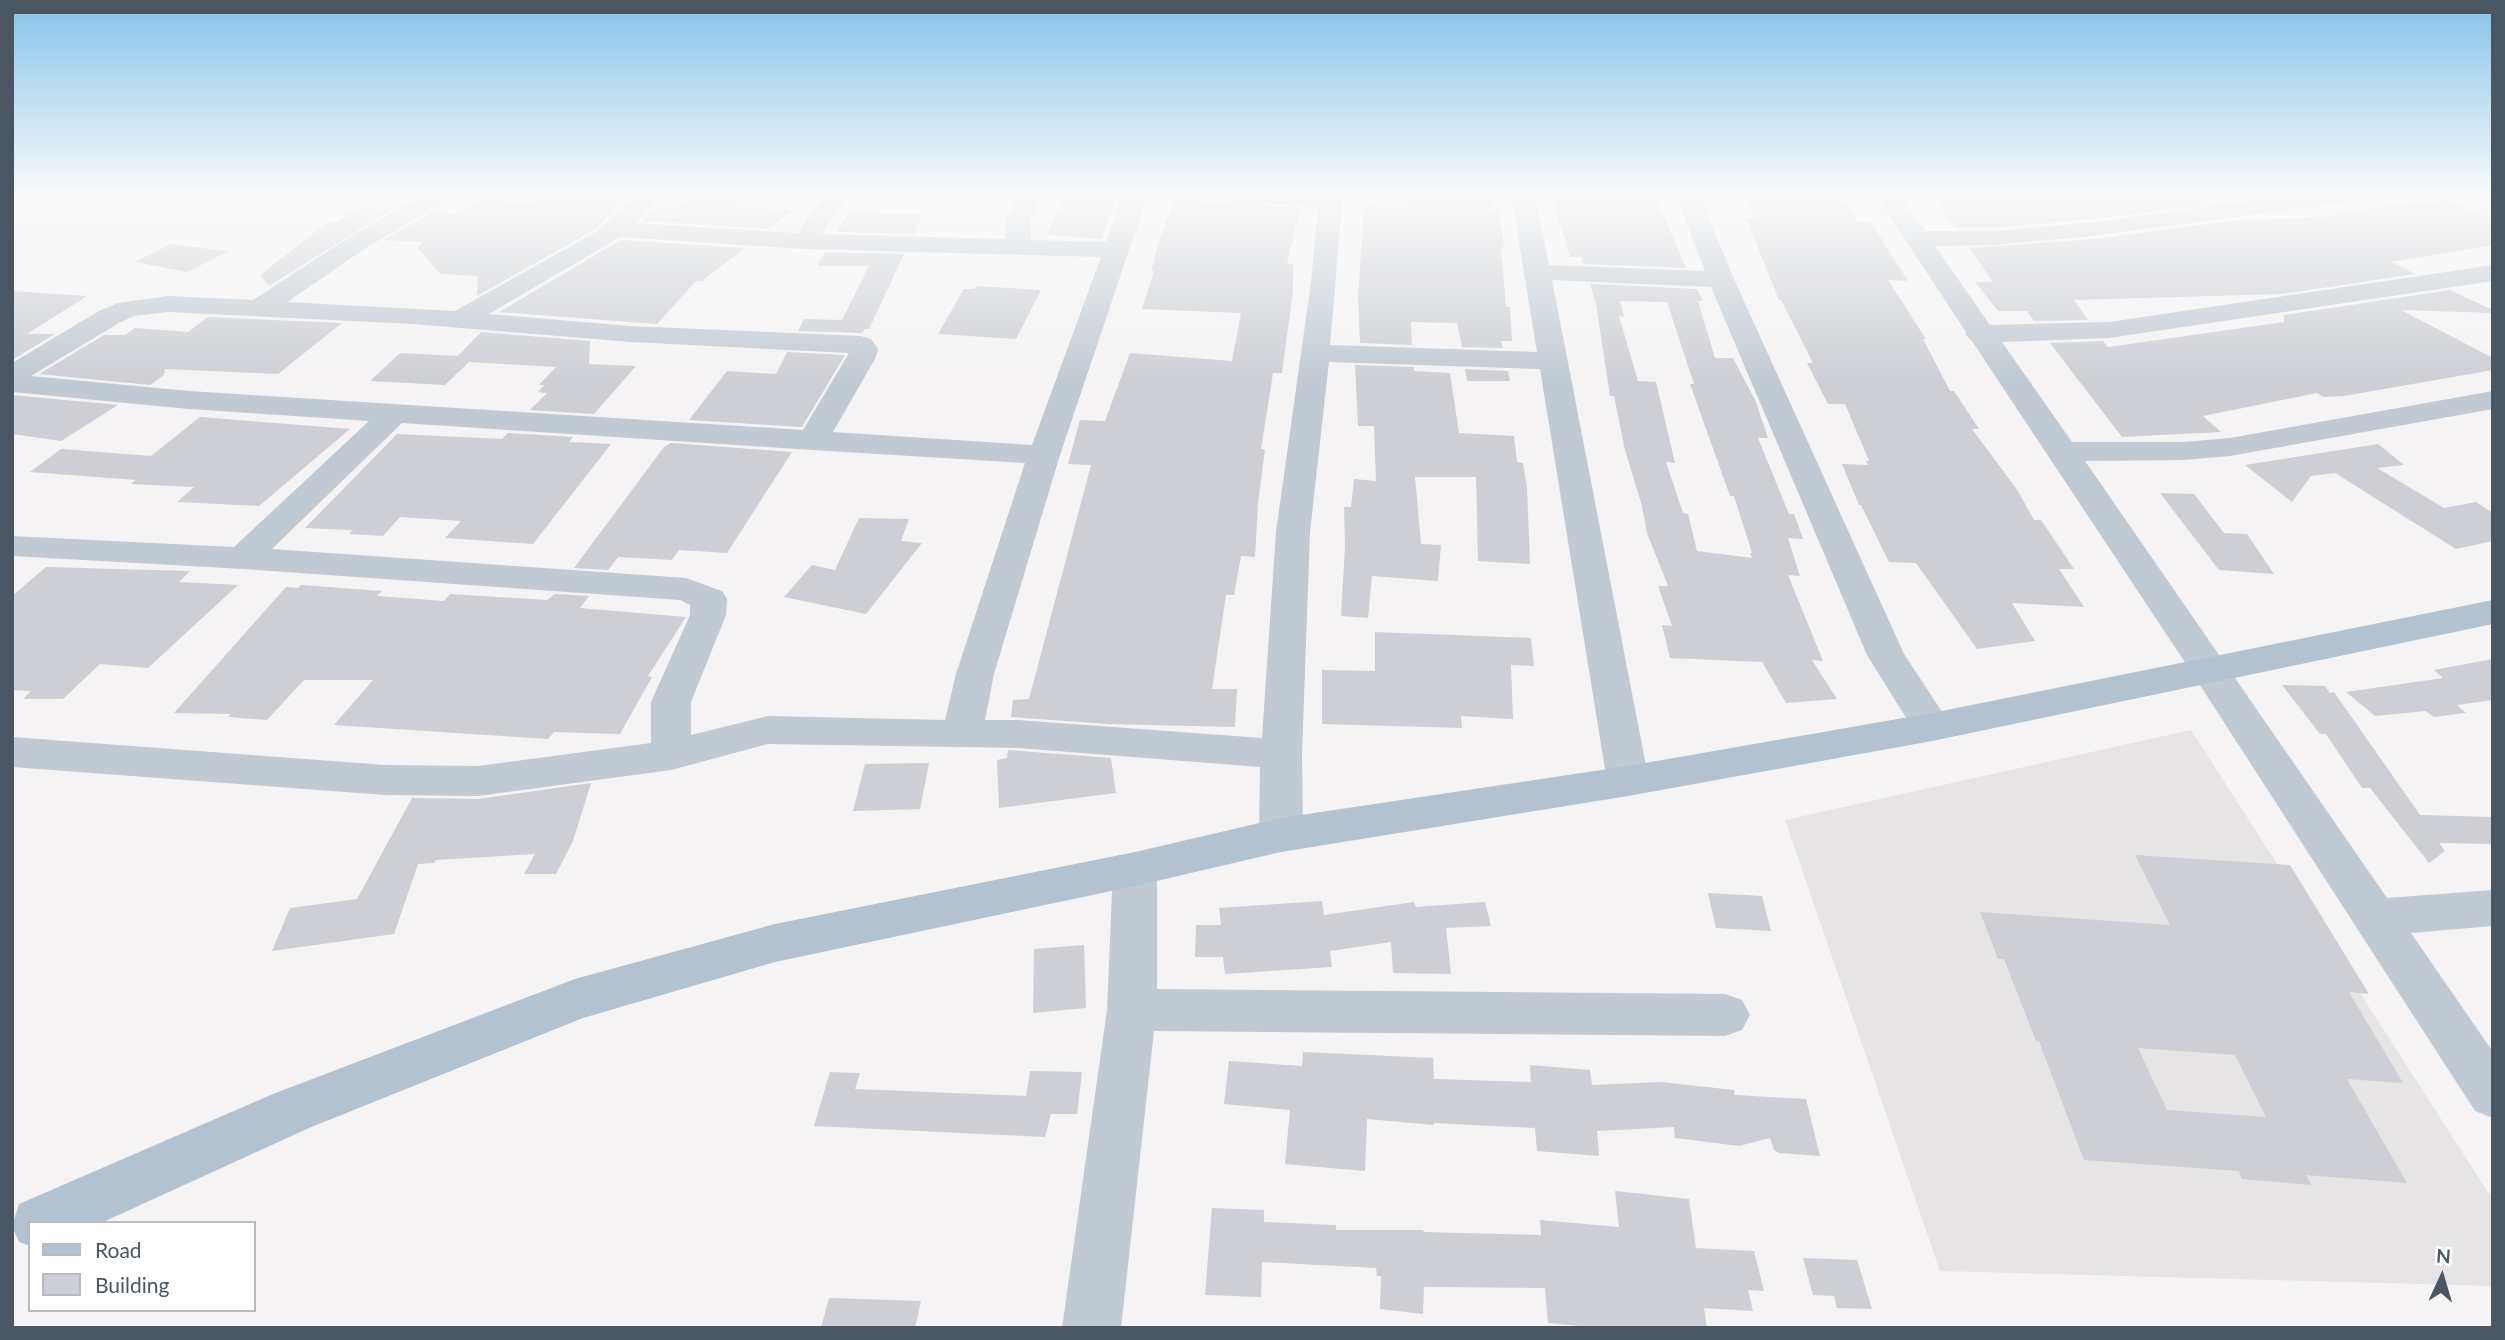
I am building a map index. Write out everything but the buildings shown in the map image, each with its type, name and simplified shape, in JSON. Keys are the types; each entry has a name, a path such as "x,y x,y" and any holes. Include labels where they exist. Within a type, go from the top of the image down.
{"main road":[{"path":"44,1221 291,1111 575,1000 775,943 1135,869 1281,835 1628,781 1931,727 2493,612"},
{"path":"12,1238 28,1229"}],"street":[{"path":"259,309 337,257"},
{"path":"461,319 569,257"},
{"path":"962,735 975,674 1044,455 1114,257"},
{"path":"1281,835 1282,754 1293,532 1325,257"},
{"path":"1533,257 1628,781"},
{"path":"1712,257 1886,654 1931,727"},
{"path":"1928,257 2210,670 2493,1095"},
{"path":"1536,272 1721,279"},
{"path":"1979,334 2109,330 2493,273"},
{"path":"12,375 109,317 128,309 168,304 461,319 631,334 861,345 864,349 862,357 813,441"},
{"path":"1315,353 1552,361"},
{"path":"12,383 189,400 1044,455"},
{"path":"2062,452 2185,451 2230,447 2493,400"},
{"path":"243,558 394,414"},
{"path":"12,546 243,558 686,590 709,599 708,615 671,702 671,755"},
{"path":"12,752 384,780 478,781 671,755 768,730 1018,734 1282,754"},
{"path":"1091,1328 1132,1010 1135,869"},
{"path":"2374,918 2493,908"},
{"path":"1132,1010 1725,1015"}],"shaded area":[{"path":"2191,730 2493,1200 2493,1286 1940,1271 1785,820"}]}
